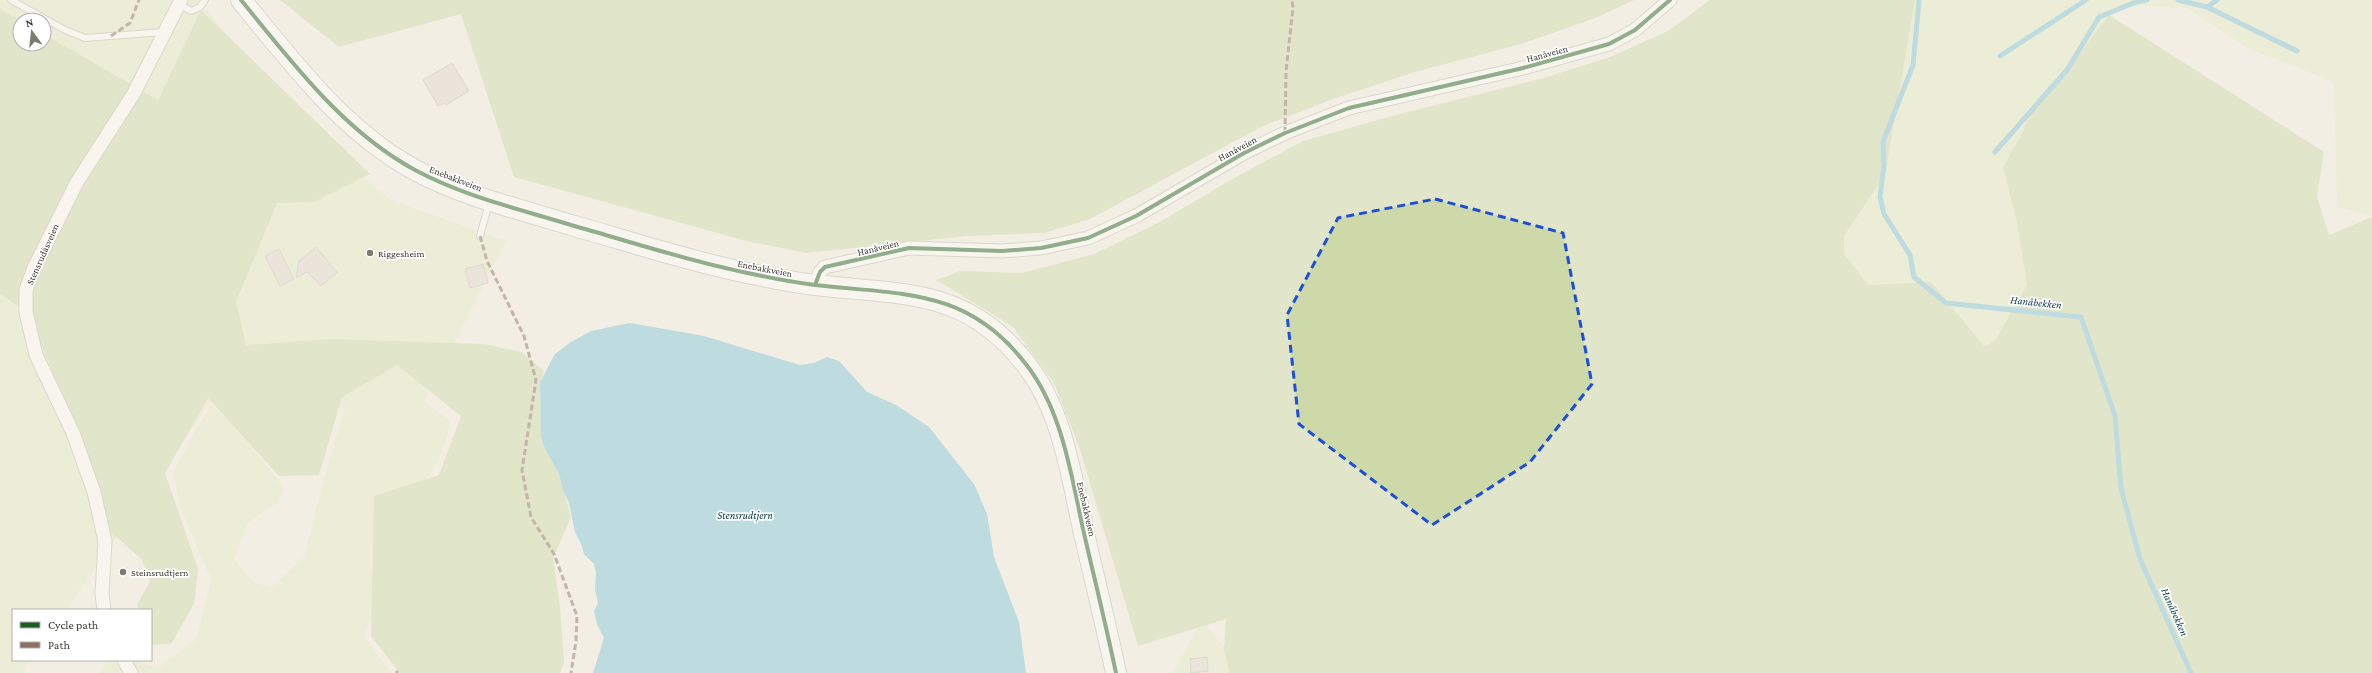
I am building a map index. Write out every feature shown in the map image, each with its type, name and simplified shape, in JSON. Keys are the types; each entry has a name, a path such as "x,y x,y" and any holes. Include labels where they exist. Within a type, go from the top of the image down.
{"main road":[{"name":"Enebakkveien","path":"241,0 324,97 371,141 397,160 440,182 490,200 709,264 815,285 915,295 951,306 985,324 1015,350 1027,365 1046,396 1064,447 1116,673"}],"street":[{"name":"Hanåveien","path":"815,285 820,272 825,268 909,248 996,251 1041,248 1088,238 1136,216 1244,153 1285,133 1349,108 1523,68 1609,44 1635,30 1670,0"},
{"name":"Stensrudåsveien","path":"104,609 102,594 105,541 94,492 73,433 36,355 26,312 26,290 34,268 74,187 134,93 163,32 180,2"},
{"path":"125,661 131,673"}],"lane":[{"path":"10,0 65,30 84,38 163,32"},
{"path":"180,2 191,11 200,7 205,0"},
{"path":"480,236 490,200"}],"highlighted area":[{"path":"1435,199 1563,233 1592,384 1530,462 1432,525 1299,424 1287,315 1338,218"}],"green space":[{"path":"0,0 199,0 297,124 391,200 506,241 424,402 451,421 440,456 432,471 420,487 388,492 370,567 380,595 364,637 391,673 100,673 107,661 136,661 158,668 196,639 211,579 180,507 173,471 211,405 235,426 284,488 278,502 247,523 234,559 254,583 272,587 304,557 324,478 345,408 212,400 67,609 12,609 12,661 30,661 22,673 0,673"},
{"path":"280,0 1634,0 1598,17 1521,44 1415,72 1333,99 1261,127 1090,219 1044,233 967,236 806,253 747,241 514,177 461,14 339,47"},
{"path":"1710,0 1915,0 1885,175 1844,236 1844,254 1868,285 1931,282 1985,347 1996,339 2027,285 2017,223 2003,167 2020,137 2037,99 2076,58 2109,15 2324,152 2317,197 2329,235 2372,217 2372,673 1230,673 1224,649 1226,619 1138,646 1080,449 1054,383 1012,326 936,280 960,271 1022,273 1094,254 1158,223 1234,178 1303,141 1396,115 1544,78 1610,57 1668,31"},
{"path":"1915,0 2372,0 2372,216 2337,207 2334,82 2247,48 2187,8 2139,5 2109,15 2020,137 2003,167 2017,223 2027,286 1996,339 1985,347 1931,282 1868,285 1844,254 1844,236 1885,175"},
{"path":"0,9 12,16 12,52 52,52 52,39 158,100 201,10 370,174 314,202 277,203 236,302 246,345 330,339 484,344 521,352 544,371 540,382 541,437 545,449 559,474 571,517 553,558 560,607 564,662 560,673 400,673 371,636 374,496 439,475 461,416 397,365 342,397 319,475 279,476 208,398 165,473 198,569 194,604 171,644 152,645 152,609 138,609 137,605 150,581 142,560 108,529 93,468 28,313 0,294"},
{"path":"1202,620 1246,673 1173,673"}],"water":[{"name":"Stensrudtjern","path":"630,323 704,336 800,365 814,363 827,357 839,361 867,392 896,405 929,427 974,484 987,514 994,557 1019,622 1026,673 593,673 604,638 597,624 594,611 598,603 595,590 596,572 594,564 584,554 575,532 569,503 563,490 559,474 545,449 541,437 540,382 555,354 571,342 591,331"}],"building":[{"path":"452,63 469,91 446,105 445,103 438,106 423,80"},
{"path":"316,247 337,272 321,286 307,272 296,278 299,261"},
{"path":"279,249 294,279 280,286 265,256"},
{"path":"483,264 488,283 470,288 465,269"},
{"path":"1207,657 1208,671 1191,673 1190,659"}],"waterway":[{"name":"Hanåbekken","path":"1919,0 1913,65 1883,142 1884,165 1880,197 1884,214 1910,255 1914,277 1946,303 2081,317 2115,416 2121,488 2140,559 2191,673"},
{"path":"2000,56 2086,0"},
{"path":"1995,152 2067,70 2099,17 2136,2 2147,0"},
{"path":"2178,0 2207,7 2297,51"},
{"path":"2207,7 2217,0"}],"marked path":[{"path":"111,36 130,23 139,0"},
{"path":"1285,133 1286,71 1293,8 1292,0"},
{"path":"480,236 487,261 524,336 536,380 522,470 531,517 554,554 577,616 576,641 571,673"}],"cycle path":[{"path":"241,0 299,71 342,115 365,136 389,154 433,179 472,195 700,262 752,274 815,285 903,294 930,299 955,308 979,320 1003,338 1025,363 1038,381 1056,421 1069,464 1116,673"},
{"path":"815,285 820,272 825,267 909,248 1002,251 1041,248 1088,238 1136,216 1244,153 1285,133 1349,108 1523,68 1609,44 1635,30 1670,0"}],"place":[{"name":"Riggesheim","path":"370,253"},
{"name":"Steinsrudtjern","path":"123,572"}]}
